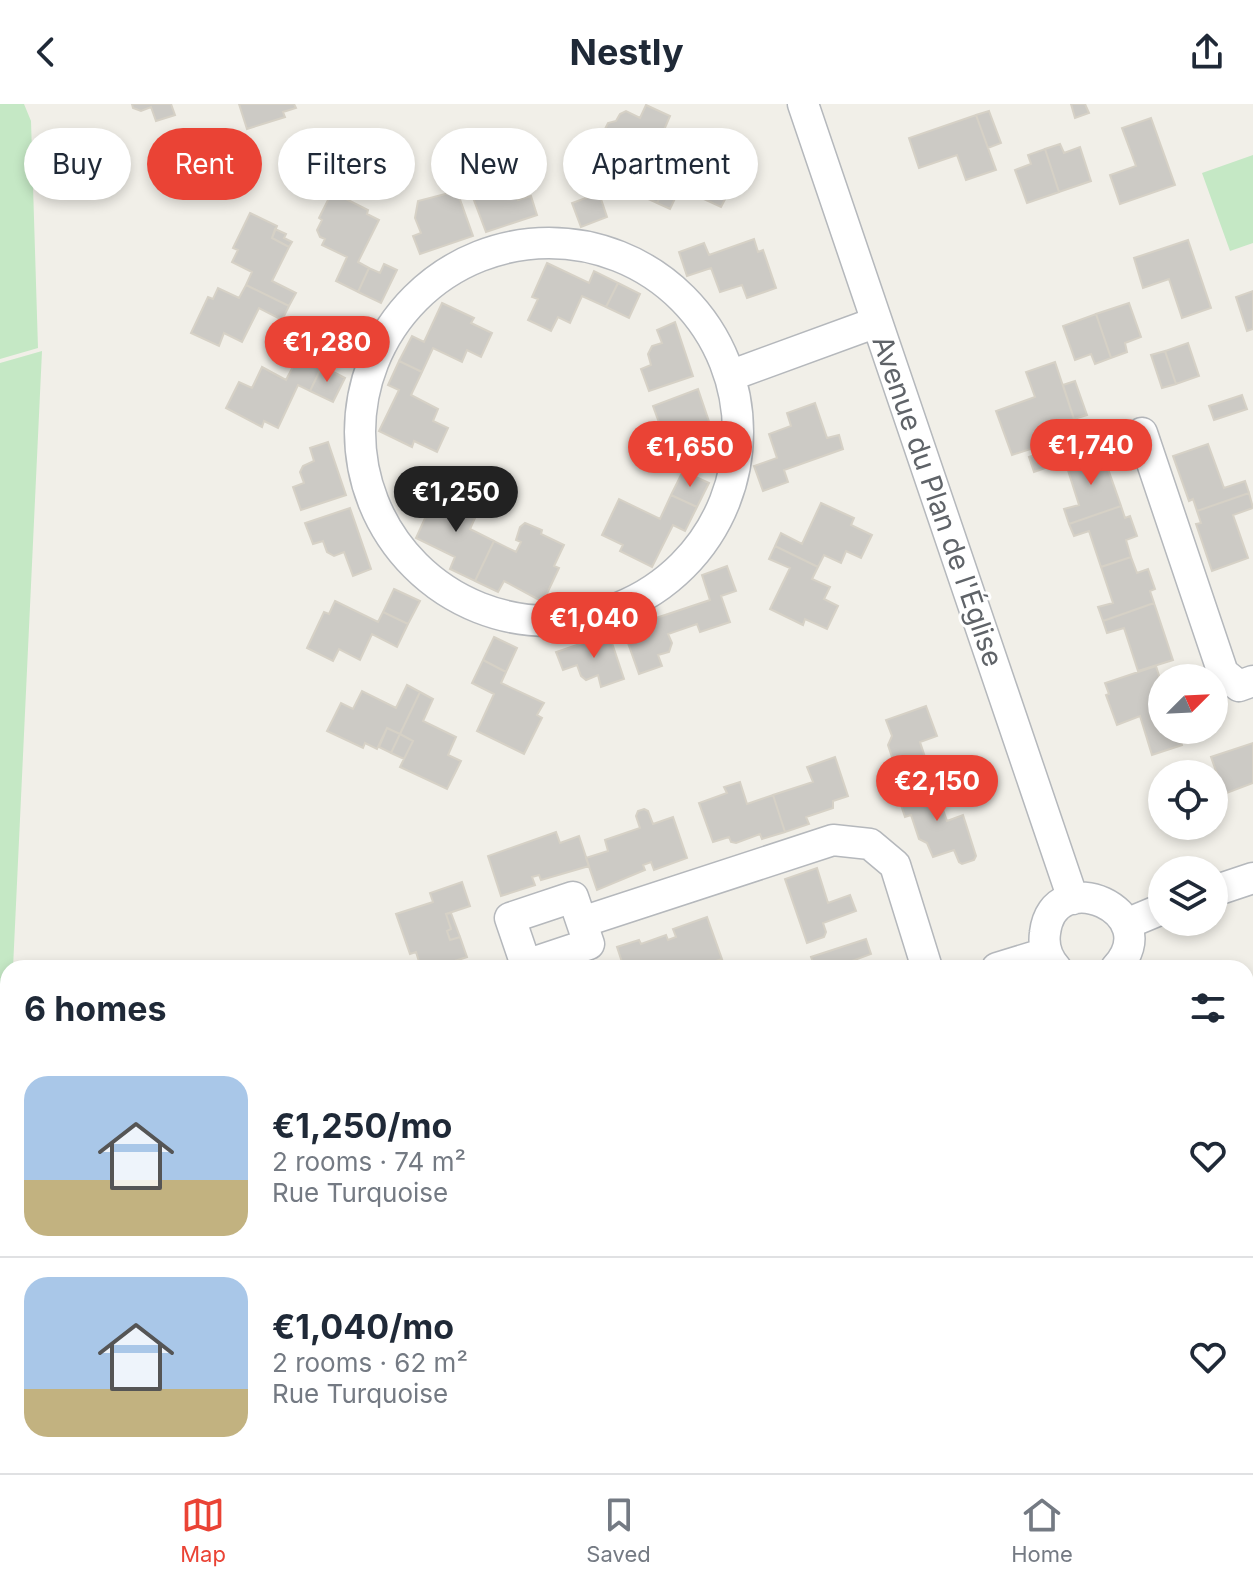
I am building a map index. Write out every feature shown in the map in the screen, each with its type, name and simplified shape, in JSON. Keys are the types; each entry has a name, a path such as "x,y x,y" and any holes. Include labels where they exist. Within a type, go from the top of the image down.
{"street":[{"name":"Avenue du Plan de l'Église","path":"803,104 1073,899"},
{"path":"519,243 585,244 647,268 697,312 732,375 739,429 731,488 704,542 663,585 610,613 551,623 492,614 438,587 395,545 368,492 358,427 371,362 398,317 405,306 456,264 519,243"},
{"path":"732,375 877,322"},
{"path":"1142,433 1223,673 1239,686 1253,681"},
{"path":"582,922 833,840 870,844 895,865 925,960"},
{"path":"1228,886 1253,878"},
{"path":"1051,960 1046,926 1052,914 1073,899 1098,898 1120,913 1126,924 1128,938 1121,960"},
{"path":"1126,924 1148,915"}],"green space":[{"path":"0,104 24,104 31,121 31,128 24,128 24,200 33,200 38,348 0,359"},
{"path":"1253,155 1253,243 1230,251 1202,173"},
{"path":"42,351 13,960 0,960 0,363"}],"building":[{"path":"132,104 171,104 175,115 156,121 151,107 141,111 133,108"},
{"path":"239,104 294,104 296,108 283,112 285,117 247,128"},
{"path":"1071,104 1085,104 1089,113 1075,118"},
{"path":"646,105 670,116 665,128 606,128 626,111 640,118"},
{"path":"989,111 1001,143 988,148 976,115"},
{"path":"976,115 996,170 966,180 957,155 919,168 909,138"},
{"path":"1151,118 1175,185 1120,204 1110,175 1136,166 1122,128"},
{"path":"1060,144 1064,153 1080,147 1091,181 1059,192 1045,149"},
{"path":"1045,149 1059,192 1027,203 1015,170 1031,164 1028,155"},
{"path":"431,198 460,200 473,236 420,254 413,236 421,233 415,218 418,201"},
{"path":"328,200 348,200 368,210 367,214 379,220 358,262 369,268 358,292 336,281 347,257 322,245 325,239 320,237 317,230 322,220 319,218"},
{"path":"474,200 532,200 537,215 486,232"},
{"path":"601,200 607,217 581,227 572,203"},
{"path":"658,200 674,200 670,209 657,203"},
{"path":"706,200 725,200 721,207"},
{"path":"250,213 277,226 272,238 289,247 272,281 296,293 289,306 246,285 252,272 232,262 238,250 233,248"},
{"path":"275,229 286,234 284,238 292,242 289,247 272,238"},
{"path":"754,239 758,252 763,250 776,288 747,298 742,285 720,292 711,268 687,276 679,252 704,243 709,255"},
{"path":"1188,240 1211,308 1182,318 1169,279 1143,288 1134,258"},
{"path":"547,263 589,283 594,271 618,283 606,307 582,296 570,323 558,317 551,331 528,320 538,299 532,297"},
{"path":"384,264 397,270 381,303 358,292 369,268 380,273"},
{"path":"618,283 640,294 629,318 606,307"},
{"path":"246,285 289,306 282,320 259,308 242,342 224,333 219,346 191,333 208,297 213,299 218,288 239,298"},
{"path":"1253,291 1253,329 1247,331 1236,297"},
{"path":"442,303 474,318 471,323 492,333 481,357 467,350 462,362 433,348 422,372 399,361 412,336 424,342"},
{"path":"1129,303 1141,337 1125,343 1127,352 1111,358 1096,314"},
{"path":"1096,314 1111,358 1095,364 1091,354 1075,360 1063,326"},
{"path":"675,322 693,376 649,391 641,369 651,365 648,354 652,346 662,343 657,330"},
{"path":"1188,343 1199,376 1176,384 1165,351"},
{"path":"1165,351 1176,384 1162,388 1151,355"},
{"path":"299,355 322,366 310,391 298,385 278,428 264,421 262,427 226,408 239,382 252,388 262,367 286,380"},
{"path":"399,361 422,372 411,395 438,409 433,421 448,428 437,452 414,441 412,447 379,431 399,390 388,385"},
{"path":"1055,362 1074,419 1034,432 1040,446 1012,455 996,411 1035,397 1026,372"},
{"path":"322,366 345,378 333,402 310,391"},
{"path":"1075,381 1087,415 1074,419 1063,385"},
{"path":"698,389 716,442 698,448 693,434 683,439 675,434 672,424 661,428 653,406"},
{"path":"1242,395 1247,409 1214,420 1209,406"},
{"path":"815,403 827,438 839,435 843,449 784,470 788,482 763,491 754,466 777,458 769,434 791,426 787,413"},
{"path":"1081,440 1086,454 1034,472 1029,457"},
{"path":"328,442 346,495 301,510 293,487 304,483 300,472 303,466 314,461 310,448"},
{"path":"1208,444 1224,488 1245,481 1249,493 1197,511 1193,499 1189,501 1173,456"},
{"path":"1101,449 1121,506 1069,524 1064,509 1079,505 1065,461"},
{"path":"683,471 709,483 697,507 671,495"},
{"path":"447,487 469,498 463,512 475,518 470,529 494,541 475,581 450,569 455,557 416,538 431,505 436,508"},
{"path":"1249,493 1253,508 1233,515 1248,558 1212,571 1196,524 1201,523 1197,511"},
{"path":"671,495 697,507 685,531 673,525 652,567 620,551 623,545 602,535 619,499 660,519"},
{"path":"821,503 854,518 851,525 872,535 861,558 846,551 841,563 824,555 818,567 775,546 781,533 802,544"},
{"path":"1121,506 1125,518 1130,516 1137,536 1126,540 1131,557 1101,567 1089,531 1074,536 1069,524"},
{"path":"350,508 371,569 353,576 344,552 334,556 327,552 323,541 313,544 305,523"},
{"path":"525,523 564,545 554,566 559,568 543,602 504,581 498,592 475,581 494,541 516,552 521,542 516,540 520,527"},
{"path":"775,546 818,567 812,579 830,587 824,599 838,606 827,629 805,619 803,625 770,609 790,568 769,559"},
{"path":"1131,557 1137,573 1148,569 1155,589 1150,591 1154,603 1103,621 1098,607 1113,603 1101,567"},
{"path":"727,566 736,591 721,596 730,622 700,632 697,624 668,634 672,643 669,652 658,655 662,666 639,674 623,629 710,600 702,575"},
{"path":"394,589 420,601 408,624 383,612"},
{"path":"335,601 378,622 383,612 408,624 397,647 372,634 360,660 339,649 333,661 307,648 324,612 329,614"},
{"path":"1154,603 1173,660 1148,664 1148,668 1138,671 1124,628 1107,633 1103,621"},
{"path":"609,634 624,679 601,687 598,675 586,680 577,665 563,670 556,652"},
{"path":"494,637 517,648 506,672 483,660"},
{"path":"483,660 506,672 501,683 544,703 537,715 542,718 524,754 477,731 494,694 472,683"},
{"path":"1148,669 1148,742 1140,716 1117,725 1105,683"},
{"path":"407,685 420,692 400,734 387,728 377,749 365,743 363,748 327,731 341,703 353,709 362,691 396,708"},
{"path":"420,692 433,699 423,721 456,737 448,755 461,761 447,789 400,767 413,741 400,734"},
{"path":"926,706 937,736 920,742 933,781 897,793 888,769 895,766 888,745 892,736 886,720"},
{"path":"387,728 400,734 391,753 379,747"},
{"path":"400,734 413,741 404,759 391,753"},
{"path":"1253,743 1253,783 1228,792 1228,760 1212,760 1211,757"},
{"path":"1149,744 1182,744 1182,745 1152,755"},
{"path":"835,757 848,796 833,801 833,808 806,817 809,824 785,832 773,795 813,782 807,767"},
{"path":"933,781 947,821 963,815 976,856 974,860 962,864 954,850 933,857 927,843 919,839 911,815 905,817 897,793"},
{"path":"740,782 747,804 773,795 785,832 762,839 760,834 736,843 731,842 729,837 713,842 699,803 727,793 724,787"},
{"path":"638,811 648,811 653,824 673,817 687,858 654,870 651,862 643,865 645,870 597,890 586,858 608,851 605,840 640,828 636,816"},
{"path":"556,832 560,843 579,836 589,866 541,880 539,875 532,877 535,885 501,896 488,856"},
{"path":"817,868 828,903 850,895 856,911 823,923 824,937 807,943 785,879"},
{"path":"462,882 470,906 446,914 451,929 447,931 450,940 460,937 467,957 458,960 418,960 416,952 410,954 396,914 433,902 430,893"},
{"path":"451,913 460,937 450,940 447,931 451,929 446,914"},
{"path":"707,917 722,959 621,960 617,947 639,940 641,944 666,935 668,940 676,937 673,929"},
{"path":"866,939 871,954 854,960 812,960 811,957"}]}
